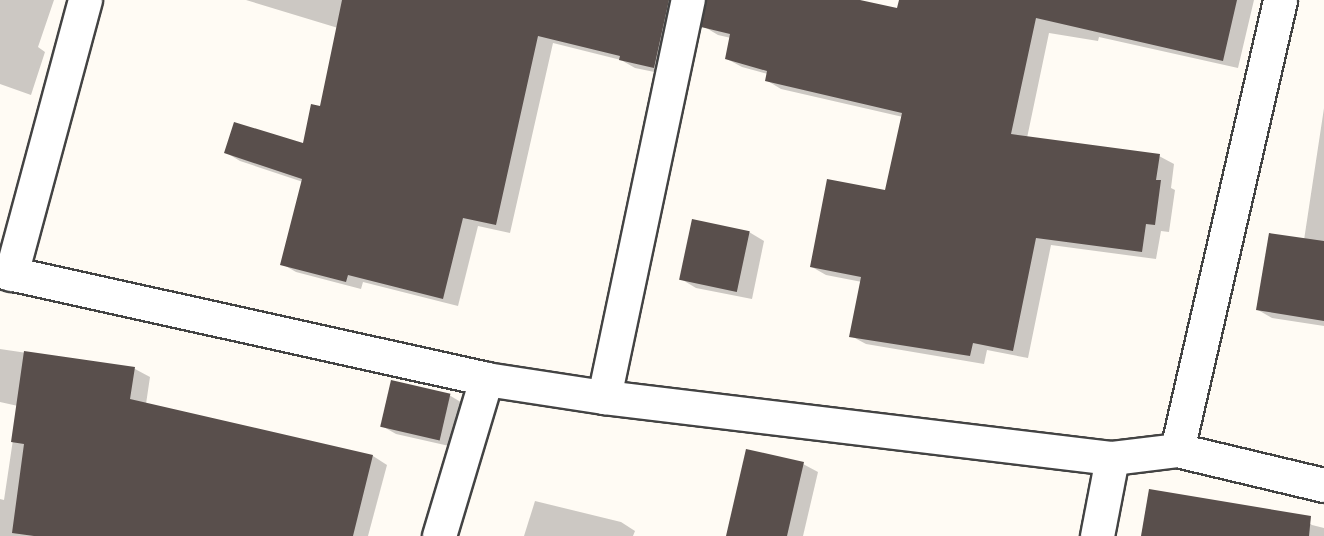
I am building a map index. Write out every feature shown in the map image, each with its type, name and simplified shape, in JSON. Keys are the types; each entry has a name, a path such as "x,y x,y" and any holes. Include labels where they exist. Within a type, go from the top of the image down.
{"street":[{"path":"85,0 6,273 486,379 604,397 1112,458 1177,450 1324,485"},
{"path":"604,397 688,0"},
{"path":"1177,450 1280,0"},
{"path":"439,536 486,379"},
{"path":"1097,536 1112,458"}],"building":[{"path":"342,0 669,0 654,68 619,60 620,56 538,36 496,225 463,218 443,299 348,275 346,282 280,265 302,179 224,153 234,122 303,143 311,104 320,106"},
{"path":"706,0 860,0 897,8 899,0 1237,0 1223,61 1036,18 1011,134 1160,154 1156,180 1161,180 1155,225 1146,224 1142,252 1036,238 1013,351 973,343 970,356 849,337 861,277 810,267 827,179 885,190 902,113 765,81 767,71 725,59 730,34 701,27"},
{"path":"692,219 750,231 737,292 679,280"},
{"path":"1269,233 1324,241 1324,321 1256,310"},
{"path":"24,351 135,367 130,399 373,455 353,536 34,536 12,533 24,444 11,442"},
{"path":"391,380 450,394 440,440 380,427"},
{"path":"746,449 804,462 787,536 726,536"},
{"path":"1149,489 1311,516 1309,536 1141,536"}]}
